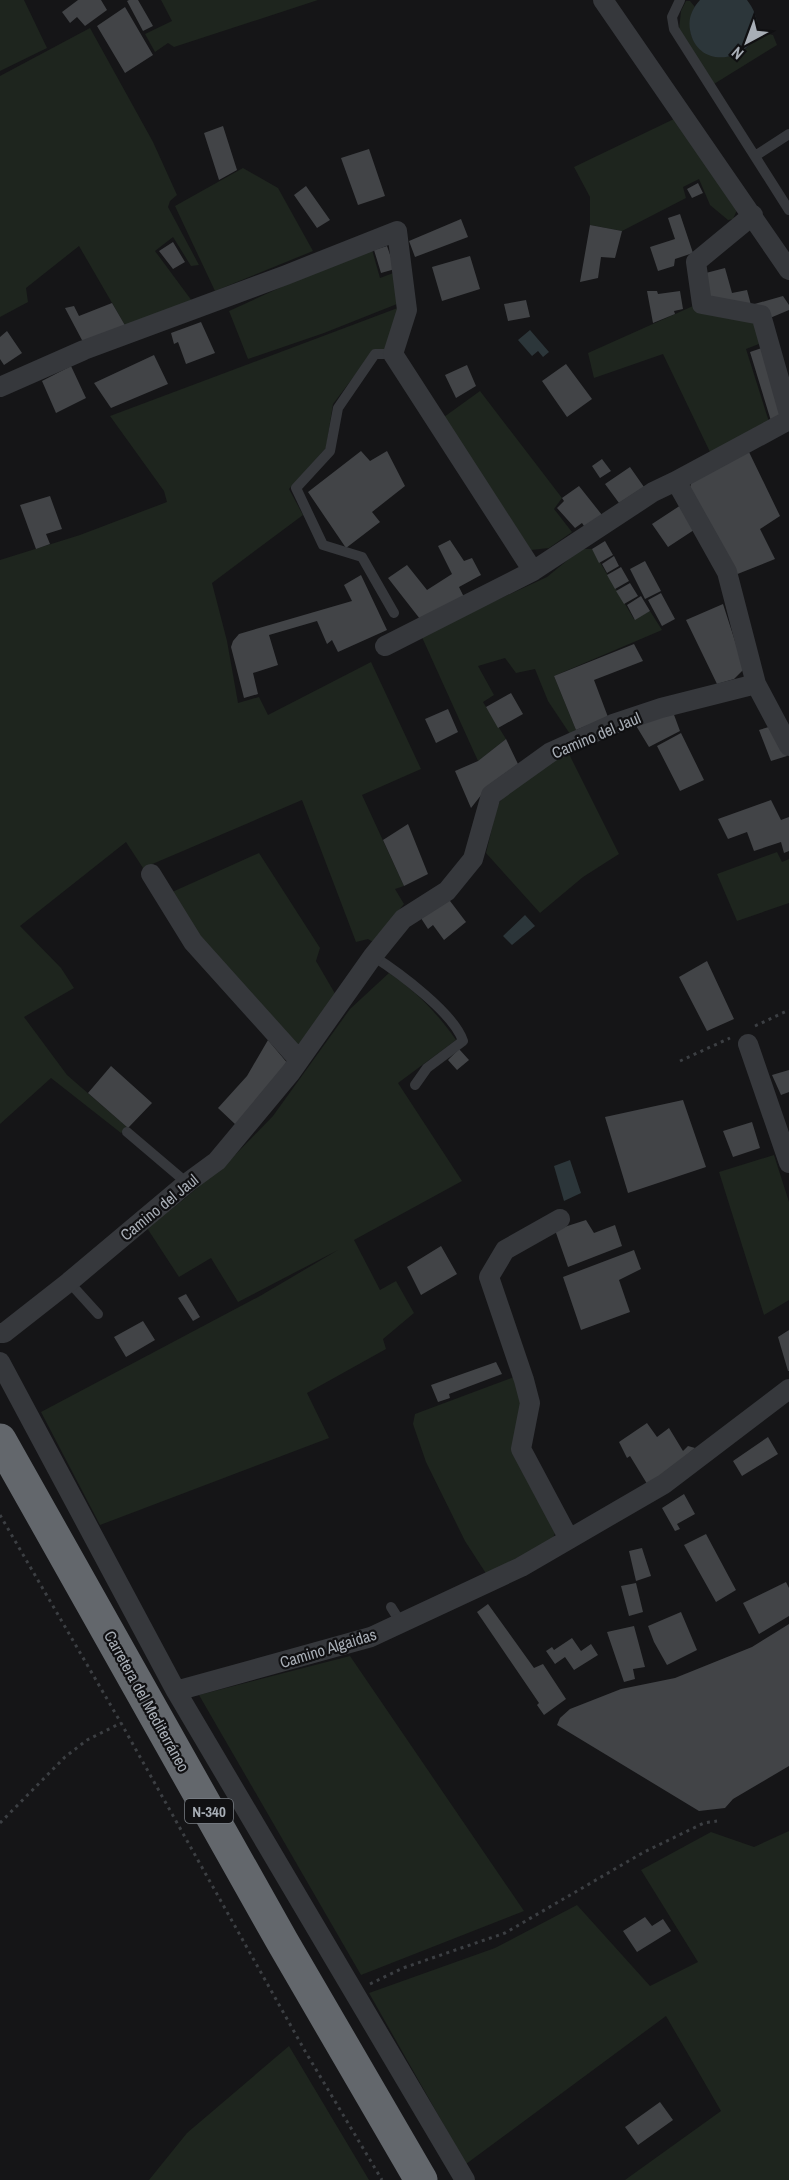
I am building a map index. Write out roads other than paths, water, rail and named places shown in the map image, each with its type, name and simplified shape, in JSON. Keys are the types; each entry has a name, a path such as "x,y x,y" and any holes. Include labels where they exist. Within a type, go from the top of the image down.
{"highway":[{"name":"Carretera del Mediterráneo","path":"0,1440 282,1941 421,2180"}],"street":[{"path":"603,0 789,270"},
{"path":"753,215 696,262 702,304 761,315 789,414"},
{"path":"0,387 84,350 397,231 407,310 393,354 534,572"},
{"path":"385,646 534,572 653,492 789,420"},
{"path":"676,481 727,572 756,684 789,746"},
{"name":"Camino del Jaul","path":"0,1333 4,1333 69,1282 187,1183 217,1161 299,1060 373,956 403,919 447,891 473,859 491,795 551,752 613,724 661,708 756,684"},
{"path":"151,874 194,942 299,1060"},
{"path":"748,1044 789,1163"},
{"path":"560,1218 505,1250 489,1277 530,1403 521,1449 569,1539"},
{"path":"0,1362 176,1691 465,2180"},
{"name":"Camino Algaidas","path":"176,1691 371,1637 396,1615 521,1567 664,1484 789,1389"}],"lane":[{"path":"680,0 672,16 674,29 789,210"},
{"path":"755,156 789,134"},
{"path":"393,354 375,354 338,408 330,451 296,488 323,545 362,557 394,613"},
{"path":"373,956 403,976 440,1010 461,1036 462,1041 427,1068 415,1085"},
{"path":"127,1132 187,1183"},
{"path":"69,1282 98,1314"}]}
